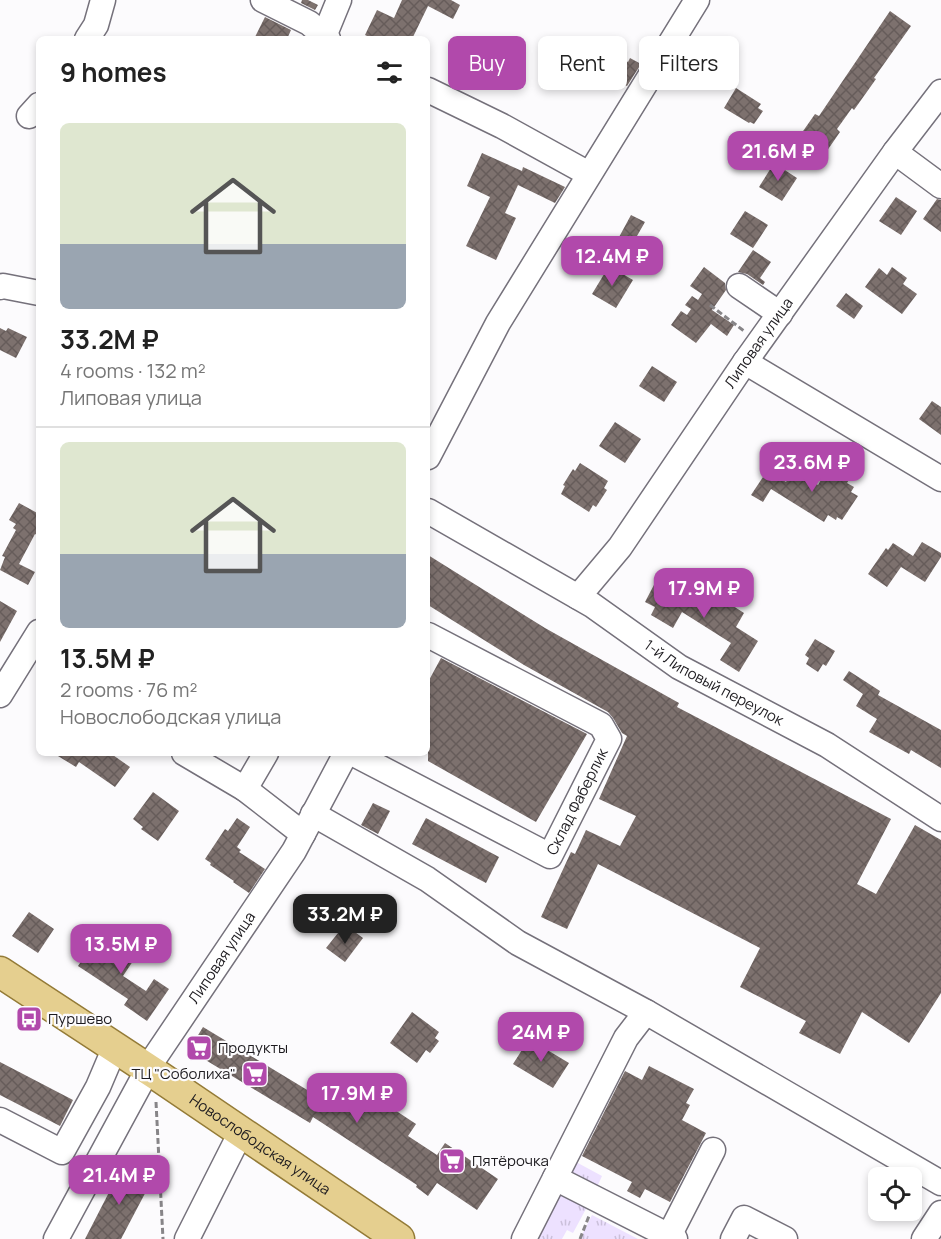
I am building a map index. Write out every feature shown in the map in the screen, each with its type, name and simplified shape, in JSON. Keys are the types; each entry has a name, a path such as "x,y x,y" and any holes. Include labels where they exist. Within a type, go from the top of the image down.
{"main road":[{"name":"Новослободская улица","path":"0,972 399,1239"}],"street":[{"path":"89,36 96,24 104,0"},
{"path":"263,0 309,23 323,36"},
{"path":"326,36 339,0"},
{"path":"430,453 498,322 698,0"},
{"path":"430,91 502,126 589,174"},
{"name":"Липовая улица","path":"578,597 620,548 759,342 941,92"},
{"path":"896,152 941,186"},
{"path":"739,286 780,314"},
{"path":"0,287 36,292"},
{"path":"745,362 941,479"},
{"name":"1-й Липовый переулок","path":"430,511 578,597 680,667 827,745 941,819"},
{"name":"Склад Фаберлик","path":"358,756 550,856 609,739 601,725 430,636"},
{"path":"3,683 32,662 36,645"},
{"path":"189,756 308,824 426,879 518,942 646,1012 941,1183"},
{"path":"245,789 264,756"},
{"name":"Липовая улица","path":"56,1239 154,1073 294,851 344,756"},
{"path":"524,1239 626,1038 646,1012"},
{"path":"0,1120 62,1152 98,1087 115,1047"},
{"path":"187,1239 241,1132"},
{"path":"555,1178 672,1238 713,1150"},
{"path":"924,1239 941,1213"},
{"path":"733,1239 744,1218 785,1239"}],"path":[{"path":"710,305 759,342"},
{"path":"154,1073 163,1239"}],"green space":[{"path":"576,1162 602,1176 597,1187 570,1173"},
{"path":"556,1192 587,1207 573,1233 567,1230 562,1239 528,1239"},
{"path":"592,1215 638,1239 580,1239"}],"building":[{"path":"302,0 318,5 315,10 301,3"},
{"path":"402,0 451,0 460,5 453,19 428,6 413,36 365,35 377,10 394,18"},
{"path":"890,11 911,26 854,110 852,108 837,129 840,132 822,158 818,155 815,159 794,144 815,114 819,116"},
{"path":"265,17 291,30 288,36 256,36"},
{"path":"630,58 639,63 639,67 627,86 627,61"},
{"path":"735,90 739,90 761,104 758,108 763,111 754,124 724,108"},
{"path":"482,153 522,171 523,167 565,187 555,203 518,185 505,213 516,218 496,260 466,246 490,197 467,186"},
{"path":"774,163 797,178 782,201 759,187"},
{"path":"896,197 917,211 901,235 879,221"},
{"path":"937,199 941,200 941,232 923,219"},
{"path":"745,211 768,225 753,248 730,234"},
{"path":"631,215 645,222 625,257 612,250"},
{"path":"753,250 771,262 760,278 765,282 763,285 747,274 738,272"},
{"path":"609,266 633,280 616,308 592,294"},
{"path":"704,267 725,283 726,290 712,310 734,325 727,336 711,324 696,343 671,325 681,311 687,315 691,309 685,305 692,296 698,300 702,294 690,286"},
{"path":"892,267 907,278 903,284 917,294 902,314 865,287 879,268 887,275"},
{"path":"846,293 863,306 854,319 836,306"},
{"path":"0,328 6,331 8,328 27,337 16,358 0,350"},
{"path":"652,366 677,382 664,402 639,386"},
{"path":"932,401 941,407 941,435 919,419"},
{"path":"615,422 641,439 625,463 599,446"},
{"path":"580,463 608,481 604,488 607,490 596,507 593,505 589,512 561,494 565,486 563,485 573,469 575,471"},
{"path":"830,465 850,478 847,483 854,487 851,492 858,496 842,520 837,517 836,520 828,515 824,522 771,489 763,502 751,495 767,471 786,482 794,470 818,485"},
{"path":"19,503 36,512 36,534 19,564 35,572 28,585 0,570 5,557 2,556 16,530 13,528 16,524 9,520"},
{"path":"922,542 941,553 941,557 925,582 901,567 887,587 868,574 886,548 888,550 893,543 913,556"},
{"path":"430,556 545,628 679,703 677,707 891,819 857,884 876,894 915,825 941,840 941,993 909,1043 862,1012 840,1054 799,1033 806,1021 740,987 760,948 598,864 567,929 541,917 571,852 575,854 586,830 620,846 636,816 599,799 627,736 622,733 608,712 524,665 430,606"},
{"path":"656,581 672,590 676,584 710,604 716,595 744,613 736,627 758,641 739,672 720,660 731,643 682,612 673,628 651,615 655,607 645,602"},
{"path":"0,601 17,611 0,642"},
{"path":"815,639 835,651 826,666 823,664 818,672 806,664 809,658 805,655"},
{"path":"441,658 587,734 536,822 428,761 428,756 430,756 430,678"},
{"path":"849,671 880,691 878,695 941,730 941,768 911,750 909,754 869,732 877,719 856,706 863,694 843,680"},
{"path":"58,756 114,756 130,767 115,787 79,762 76,767"},
{"path":"153,792 179,811 158,841 141,829 143,827 133,819"},
{"path":"373,803 390,811 378,834 361,825"},
{"path":"237,818 250,827 237,847 241,850 239,852 265,869 249,893 205,859 225,829 228,831"},
{"path":"426,818 499,857 486,883 412,844"},
{"path":"29,912 54,929 38,953 12,936"},
{"path":"352,930 363,938 345,962 326,948 338,933 346,938"},
{"path":"102,931 137,955 123,976 146,991 154,979 169,989 147,1021 124,1005 128,999 78,966"},
{"path":"412,1012 439,1032 435,1038 439,1041 430,1053 426,1050 417,1063 390,1043"},
{"path":"203,1027 332,1105 341,1092 346,1095 354,1083 416,1124 408,1136 437,1155 445,1143 498,1179 477,1210 437,1183 428,1196 416,1187 417,1185 313,1117 310,1123 189,1050"},
{"path":"529,1039 569,1063 553,1088 513,1064"},
{"path":"0,1062 73,1100 60,1126 0,1095"},
{"path":"649,1066 694,1089 686,1103 690,1105 682,1120 706,1133 670,1202 645,1189 640,1198 627,1191 632,1182 582,1156 625,1071 642,1080"},
{"path":"122,1167 151,1182 121,1239 85,1239"}],"place":[{"name":"Пуршево","path":"29,1019"},
{"name":"Продукты","path":"199,1048"},
{"name":"ТЦ \"Соболиха\"","path":"255,1074"},
{"name":"Пятёрочка","path":"452,1161"}]}
